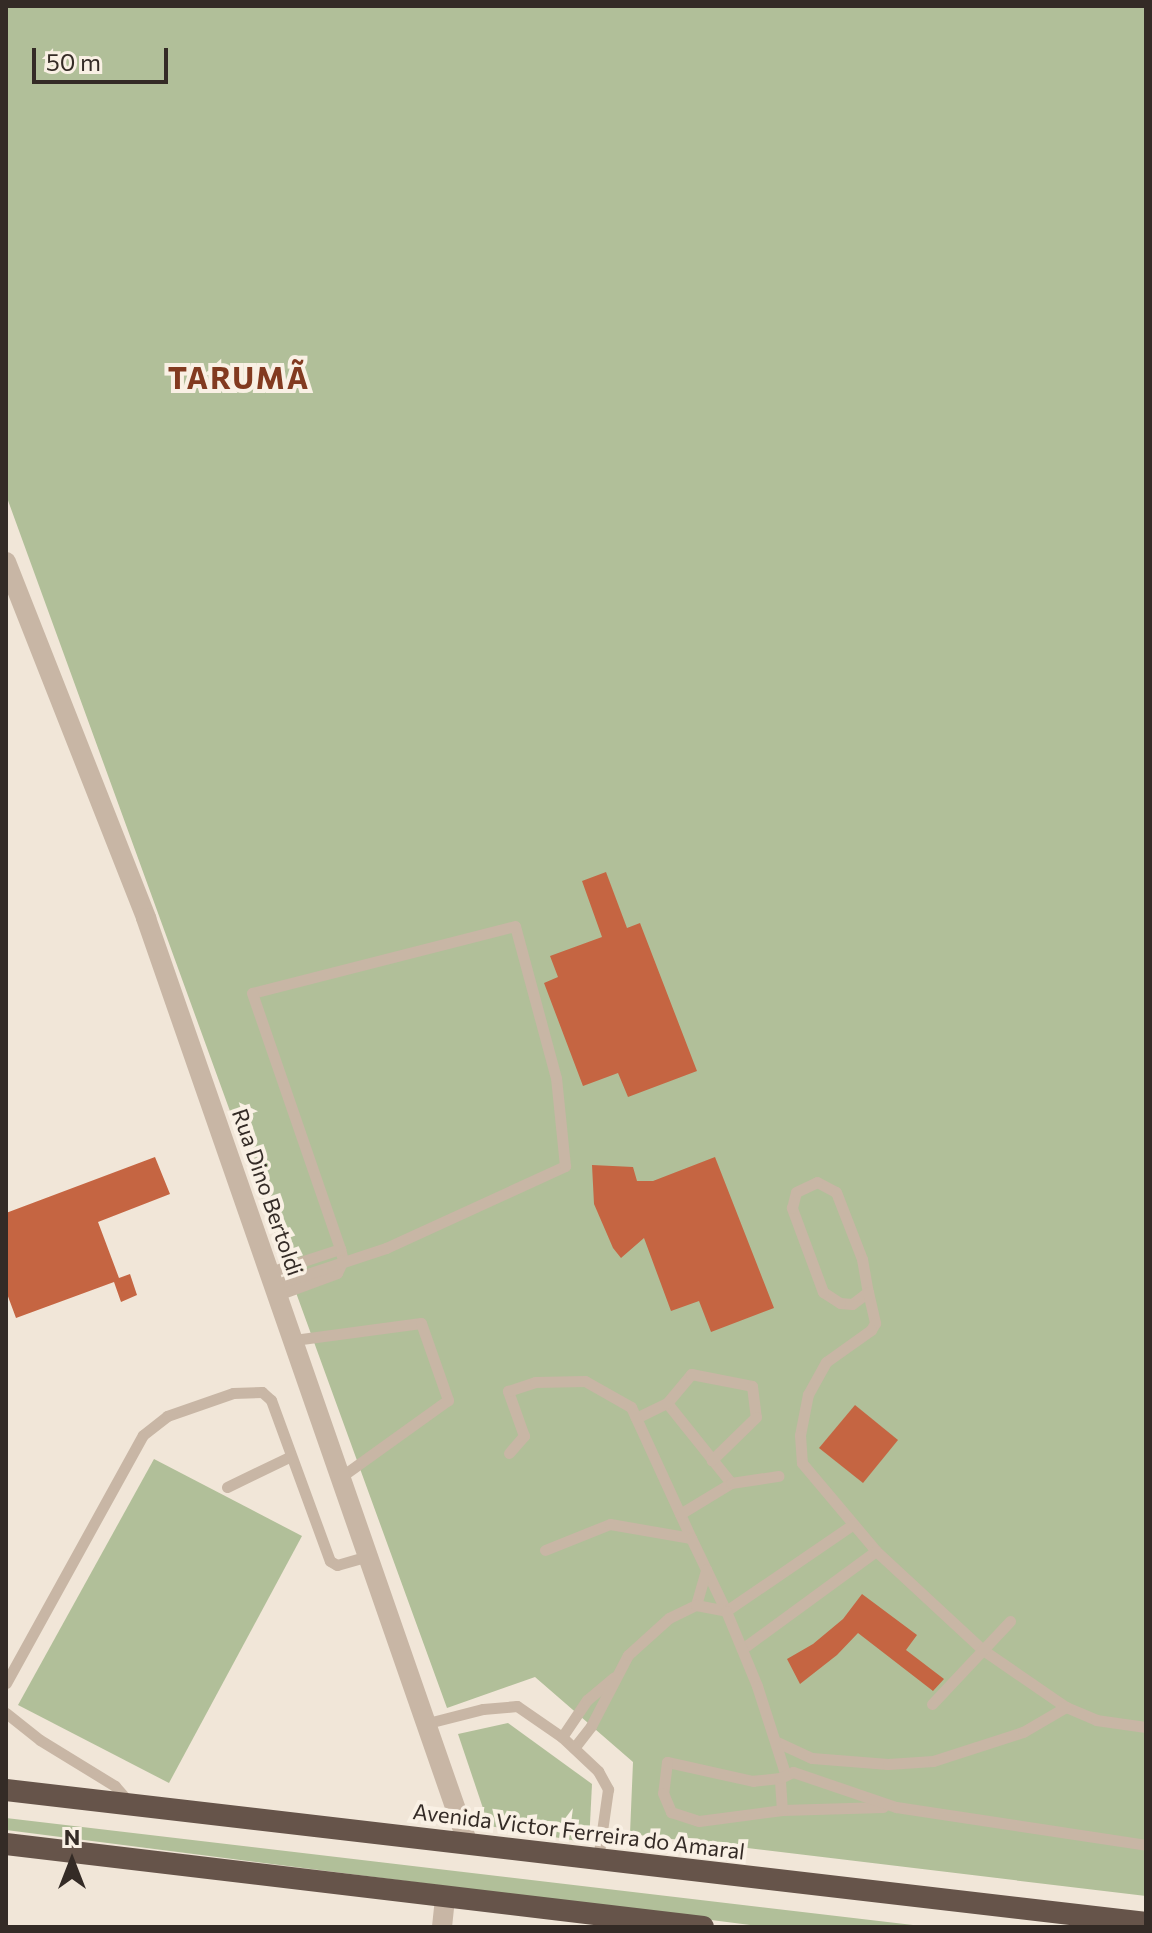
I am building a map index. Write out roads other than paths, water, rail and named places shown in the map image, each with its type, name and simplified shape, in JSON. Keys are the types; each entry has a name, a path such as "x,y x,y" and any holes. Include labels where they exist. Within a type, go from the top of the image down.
{"highway":[{"name":"Avenida Victor Ferreira do Amaral","path":"6,1790 1113,1923 1146,1923"},
{"path":"6,1844 703,1927"}],"street":[{"name":"Rua Dino Bertoldi","path":"6,562 146,918 468,1844"},
{"path":"442,1927 445,1896"}],"lane":[{"path":"274,1284 337,1273 341,1254 252,993 515,926 556,1078 565,1166 386,1248 341,1254 274,1284"},
{"path":"868,1292 852,1304 840,1303 823,1292 792,1208 796,1192 806,1184 828,1185 836,1192 862,1259 875,1323 871,1330 826,1362 808,1394 800,1435 802,1463 876,1551 983,1650 1066,1707 1096,1720 1146,1727"},
{"path":"294,1340 421,1323 448,1400 341,1477"},
{"path":"636,1418 667,1403 691,1374 752,1386 756,1417 712,1460"},
{"path":"509,1453 524,1436 508,1391 535,1382 585,1381 631,1407 726,1611 777,1742 783,1776 782,1810"},
{"path":"6,1683 135,1445 167,1416 233,1393 262,1392 271,1400 330,1561 337,1565 369,1556"},
{"path":"667,1403 731,1483"},
{"path":"227,1487 291,1456"},
{"path":"680,1514 731,1483 778,1476"},
{"path":"545,1550 610,1524 691,1538"},
{"path":"574,1748 599,1713 628,1655 653,1631 696,1605 726,1611 852,1525"},
{"path":"742,1649 876,1551"},
{"path":"696,1605 706,1569"},
{"path":"932,1704 1010,1621"},
{"path":"562,1737 587,1700 615,1677"},
{"path":"428,1723 483,1709 517,1706 562,1737 598,1771 608,1789 598,1859"},
{"path":"777,1742 812,1758 888,1764 933,1761 1023,1732 1066,1707"},
{"path":"6,1713 40,1740 115,1786 131,1805"},
{"path":"896,1807 803,1773 753,1781 667,1762 663,1793 671,1812 699,1821 782,1810 896,1807 1146,1845"}],"district":[{"name":"TARUMÃ","path":"239,377"}]}
